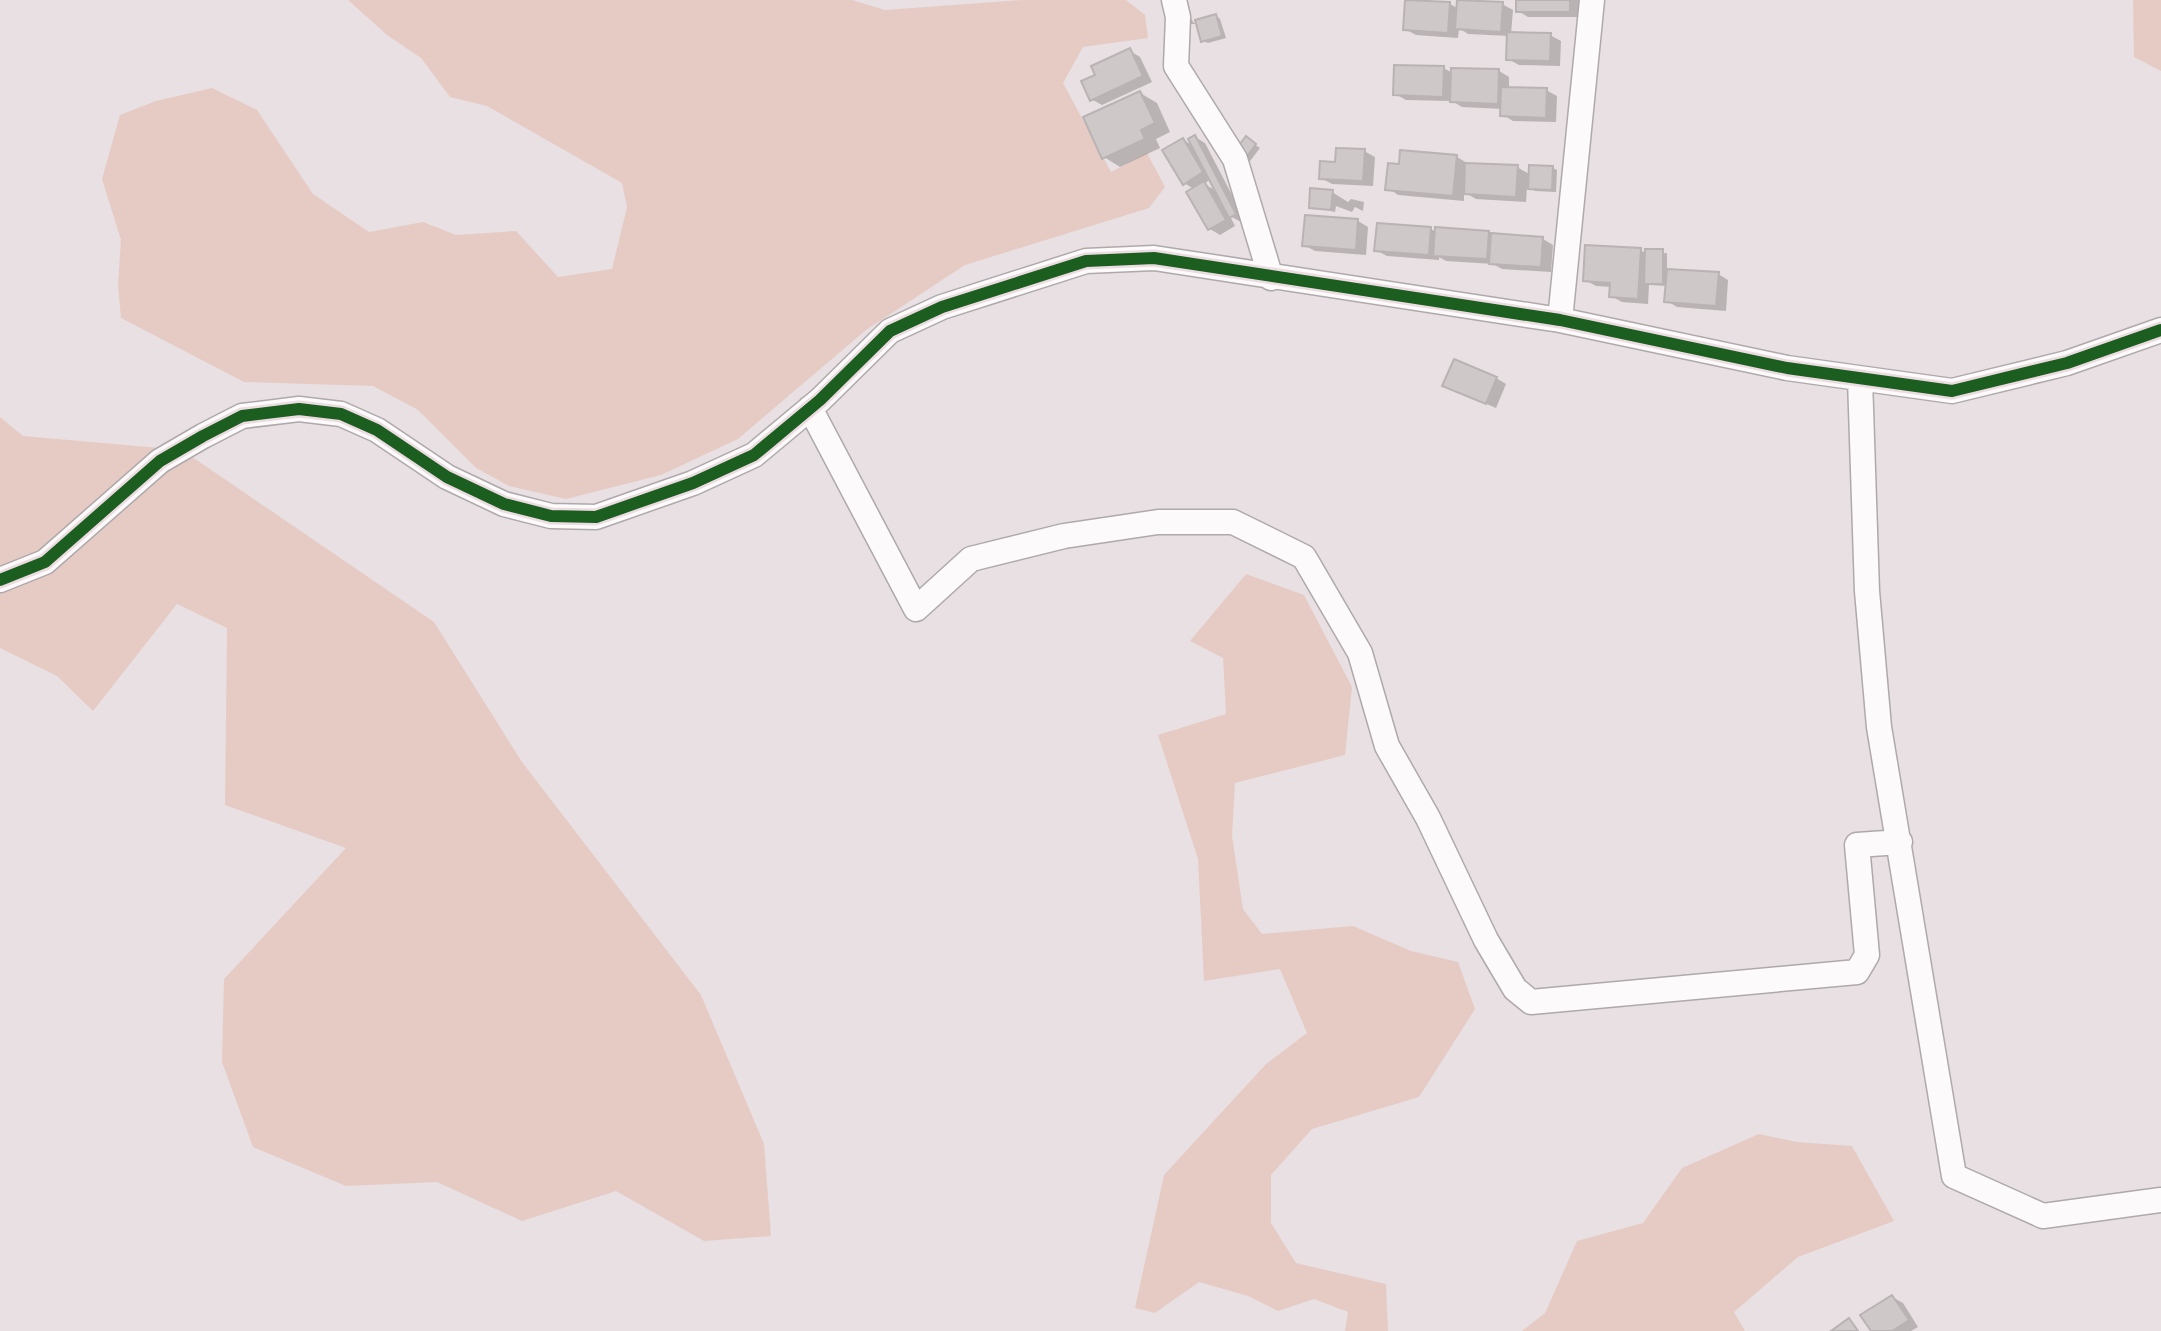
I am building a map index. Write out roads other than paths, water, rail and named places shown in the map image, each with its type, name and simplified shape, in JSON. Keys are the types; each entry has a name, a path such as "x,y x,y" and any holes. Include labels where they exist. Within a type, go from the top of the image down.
{"street":[{"path":"1174,0 1178,17 1176,66 1235,159 1271,278"},
{"path":"1560,320 1592,0"},
{"path":"0,580 45,562 160,461 242,416 299,409 341,414 377,430 447,477 504,504 551,516 596,517 693,483 754,455 810,408 890,331 942,307 1086,261 1154,258 1560,320 1787,368 1952,391 2067,363 2161,330"},
{"path":"1860,379 1867,591 1879,727 1954,1176 2043,1216 2161,1200"},
{"path":"810,408 916,609 971,559 1064,536 1158,522 1233,522 1304,557 1360,653 1387,746 1428,818 1486,940 1515,989 1531,1002 1857,972 1867,955 1857,845 1900,842"}]}
